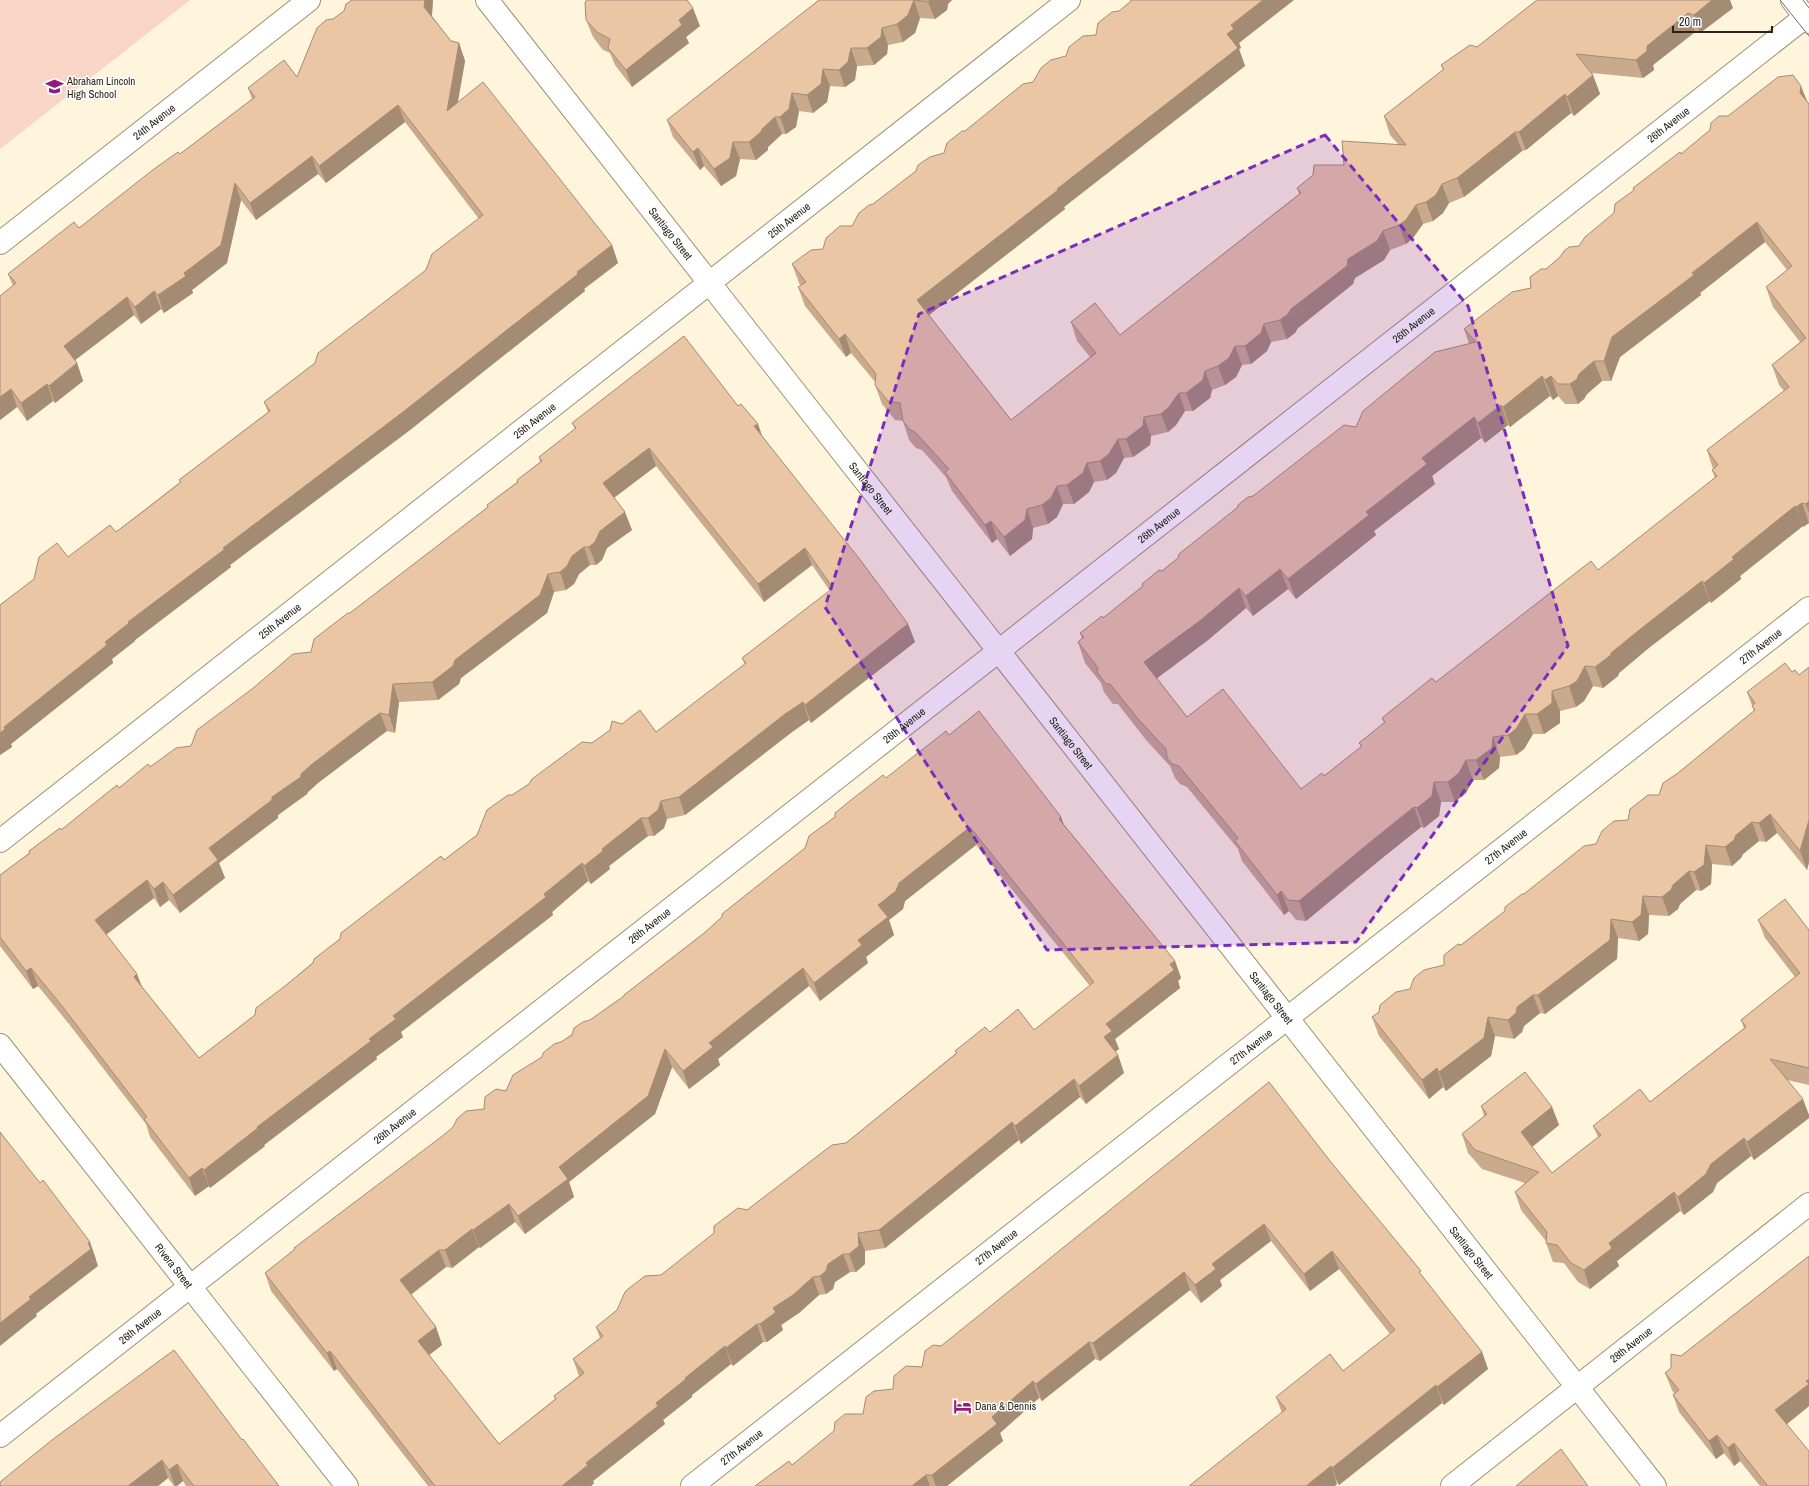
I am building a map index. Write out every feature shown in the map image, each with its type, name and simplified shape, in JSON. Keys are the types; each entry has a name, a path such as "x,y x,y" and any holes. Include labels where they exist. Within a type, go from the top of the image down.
{"street":[{"name":"24th Avenue","path":"0,243 309,0"},
{"name":"Santiago Street","path":"487,0 1655,1486"},
{"name":"25th Avenue","path":"0,841 1069,0"},
{"path":"1792,0 1808,18"},
{"name":"26th Avenue","path":"0,1436 998,651 1808,18"},
{"name":"27th Avenue","path":"692,1486 1809,608"},
{"name":"Rivera Street","path":"0,1045 347,1486"},
{"name":"28th Avenue","path":"1452,1486 1809,1204"}],"highlighted area":[{"path":"1325,135 1468,306 1568,646 1356,942 1047,950 825,607 919,314"}],"shaded area":[{"name":"Abraham Lincoln High School","path":"0,0 190,0 0,149"}],"building":[{"path":"352,0 425,0 424,7 451,41 459,43 447,111 483,82 612,245 577,272 578,274 403,412 128,622 129,623 105,642 107,645 4,727 5,729 0,733 0,605 34,579 39,557 57,543 68,557 110,525 116,532 145,510 181,482 179,480 270,411 264,402 315,363 318,353 426,270 432,254 483,215 398,105 319,166 312,156 250,203 235,183 221,245 184,273 186,276 158,295 154,291 135,307 127,297 64,346 77,363 49,386 47,384 21,403 11,389 0,397 0,296 16,283 8,274 74,222 79,228 154,169 178,152 180,154 255,97 248,88 284,60 297,77 317,28 326,20 333,19 344,11 346,4"},
{"path":"587,0 687,0 693,8 679,20 682,25 626,70 608,48 610,39 597,32 586,20 585,2"},
{"path":"819,0 914,0 908,15 897,24 882,28 881,37 867,48 851,48 848,62 839,70 823,69 821,84 807,95 792,93 789,109 780,117 775,117 749,142 733,142 730,158 714,169 698,148 693,152 667,120"},
{"path":"914,0 930,0 928,2"},
{"path":"1131,0 1263,0 1231,25 1234,29 1227,34 1238,48 917,300 1011,420 1096,353 1071,322 1095,303 1120,335 1301,193 1297,188 1313,175 1314,165 1344,165 1342,141 1406,145 1384,116 1444,69 1441,65 1470,45 1477,47 1537,0 1712,0 1694,15 1688,13 1647,46 1647,51 1636,60 1576,54 1593,75 1567,97 1565,94 1519,132 1515,132 1457,178 1442,184 1436,195 1426,202 1416,205 1406,220 1399,225 1383,231 1377,241 1348,259 1347,266 1291,309 1288,314 1280,320 1264,324 1261,333 1245,346 1235,346 1229,358 1218,366 1205,371 1203,380 1186,393 1179,393 1169,407 1161,414 1144,417 1143,426 1126,439 1118,439 1109,454 1100,461 1087,463 1083,473 1067,485 1057,486 1051,498 1042,505 1027,509 1025,520 1004,537 991,521 985,525 945,472 949,469 915,432 909,429 903,421 900,403 888,401 875,385 876,374 845,334 839,339 798,287 806,282 792,264 811,250 823,249 826,238 840,226 852,226 859,213 916,171 918,165 930,157 944,153 947,143 962,131 965,131 1023,84 1033,82 1041,68 1051,60 1066,56 1069,47 1083,36 1096,35 1098,23 1112,12 1119,11"},
{"path":"1793,75 1801,86 1800,93 1809,104 1809,501 1806,504 1802,503 1796,507 1795,506 1732,557 1734,559 1704,583 1702,581 1595,667 1585,666 1577,681 1569,686 1552,691 1552,703 1537,714 1525,714 1516,729 1508,735 1493,737 1492,748 1476,760 1466,760 1459,773 1448,782 1434,782 1432,796 1417,808 1414,807 1299,901 1288,900 1281,891 1277,895 1235,841 1238,838 1179,766 1172,764 1167,758 1166,749 1139,720 1110,684 1106,684 1097,672 1098,668 1078,642 1084,637 1080,633 1102,616 1103,618 1143,586 1142,584 1159,570 1162,571 1178,558 1179,554 1238,507 1238,505 1248,497 1253,496 1344,425 1356,427 1363,411 1435,352 1476,342 1464,329 1512,292 1531,288 1530,277 1541,269 1546,269 1569,247 1579,246 1585,237 1614,213 1615,204 1634,190 1633,188 1680,152 1681,154 1710,130 1711,123 1719,116 1728,116 1778,77","holes":["1757,222 1792,266 1766,287 1806,338 1772,365 1789,387 1707,450 1718,465 1712,470 1717,476 1598,570 1591,561 1436,682 1432,678 1382,718 1385,722 1359,743 1362,746 1324,776 1322,773 1301,789 1223,689 1187,717 1144,662 1201,620 1239,588 1246,596 1280,569 1288,579 1369,515 1366,512 1427,464 1422,458 1474,417 1478,423 1501,405 1503,407 1542,376 1545,380 1551,376 1558,384 1570,384 1577,379 1579,374 1594,361 1604,361 1612,337 1694,275 1692,273"]},
{"path":"684,336 738,406 741,404 758,424 754,426 861,561 908,624 805,705 803,702 785,714 679,797 661,801 658,810 648,818 641,818 602,849 603,851 584,866 582,863 544,894 546,897 393,1016 396,1019 369,1039 371,1041 257,1127 258,1128 204,1170 202,1168 189,1178 144,1119 147,1117 62,1006 31,968 26,971 0,937 0,875 60,828 61,830 117,785 119,788 148,764 150,767 176,748 191,746 197,730 252,689 293,654 311,652 314,639 488,507 487,505 518,482 517,480 542,461 539,457 576,428 572,423","holes":["649,448 758,584 805,548 833,588 742,658 746,663 656,732 640,710 622,724 612,721 610,730 592,743 582,742 532,779 529,784 512,795 508,795 487,810 477,835 444,860 441,856 341,933 340,939 314,959 313,963 256,1008 255,1015 199,1058 134,977 137,974 95,920 147,880 154,889 163,882 173,895 218,860 209,848 272,800 272,797 301,777 301,774 311,765 366,723 380,713 389,715 393,684 432,682 453,666 455,660 540,595 548,574 560,572 567,566 572,556 584,547 589,547 595,542 600,531 625,512 603,483"]},
{"path":"1785,663 1792,672 1795,670 1799,675 1809,667 1809,820 1800,851 1770,814 1759,823 1752,822 1736,835 1734,840 1725,847 1706,845 1704,865 1694,872 1689,871 1673,885 1671,890 1662,897 1643,896 1641,915 1632,922 1611,919 1610,940 1538,995 1533,995 1517,1007 1516,1013 1508,1020 1488,1017 1484,1038 1439,1072 1437,1068 1422,1080 1372,1017 1379,1012 1380,1005 1396,992 1410,989 1414,978 1424,970 1444,965 1444,955 1458,944 1461,945 1505,911 1505,907 1524,894 1584,846 1596,844 1602,831 1614,821 1628,820 1630,809 1648,795 1659,795 1663,783 1678,773 1755,710 1752,706 1755,703 1747,692"},
{"path":"979,711 1061,817 1059,819 1175,961 1170,964 1174,970 1106,1024 1112,1031 1104,1037 1118,1055 1079,1086 1074,1079 1015,1126 1012,1122 879,1230 858,1233 859,1246 849,1254 843,1254 828,1264 826,1271 820,1276 813,1277 793,1295 773,1308 776,1312 760,1324 757,1324 726,1348 725,1346 685,1378 686,1379 656,1403 658,1406 586,1463 588,1465 562,1486 435,1486 330,1351 327,1353 265,1273 295,1249 294,1248 445,1134 453,1127 457,1119 466,1111 484,1109 485,1097 496,1089 506,1091 513,1075 542,1057 543,1053 554,1044 561,1042 572,1035 574,1028 583,1022 590,1020 624,996 703,934 722,917 722,914 805,848 809,836 835,817 835,813 846,804 883,775 886,778 946,731 949,735","holes":["970,827 1094,982 1034,1030 1018,1009 990,1032 985,1027 955,1051 957,1053 846,1143 832,1145 747,1210 738,1208 714,1226 714,1233 661,1275 645,1276 628,1289 625,1292 617,1310 596,1327 603,1336 573,1359 584,1373 554,1396 556,1399 499,1444 418,1341 436,1327 400,1280 439,1250 445,1250 472,1229 473,1230 509,1204 518,1216 568,1179 559,1167 648,1096 665,1049 683,1071 713,1047 709,1043 803,968 814,983 862,945 858,940 888,917 878,905 896,891 899,883"]},
{"path":"1785,899 1809,930 1809,1068 1770,1059 1803,1099 1747,1142 1744,1138 1711,1164 1706,1174 1678,1197 1674,1192 1609,1243 1612,1248 1584,1270 1571,1263 1557,1245 1546,1243 1547,1232 1515,1192 1539,1172 1475,1150 1462,1134 1487,1114 1481,1106 1525,1072 1552,1107 1521,1132 1552,1173 1601,1135 1593,1126 1640,1089 1650,1102 1746,1027 1741,1020 1800,973 1758,920"},
{"path":"1269,1082 1330,1161 1421,1271 1419,1272 1482,1352 1437,1387 1436,1385 1332,1468 1331,1466 1306,1486 1189,1486 1286,1409 1276,1397 1330,1354 1343,1371 1395,1330 1332,1251 1304,1274 1264,1224 1212,1264 1216,1269 1195,1285 1184,1272 1093,1343 1089,1342 1036,1384 1033,1381 992,1417 997,1424 932,1475 926,1475 913,1486 755,1486 789,1461 792,1465 834,1431 835,1422 845,1414 863,1414 866,1397 874,1391 893,1389 894,1376 906,1366 922,1367 925,1351 933,1345 941,1346"},
{"path":"0,1132 40,1183 43,1180 90,1242 88,1243 91,1249 29,1297 31,1299 0,1323"},
{"path":"1809,1256 1809,1379 1806,1381 1809,1384 1775,1410 1809,1451 1809,1486 1766,1486 1767,1485 1734,1443 1728,1448 1717,1435 1709,1441 1673,1395 1679,1390 1665,1373 1671,1368 1671,1354 1681,1356"},
{"path":"174,1350 279,1486 194,1486 177,1464 169,1470 162,1460 128,1486 0,1486 0,1482 52,1440"},
{"path":"1561,1449 1588,1486 1516,1486"}],"tram line":[{"path":"1780,0 1809,36"},
{"path":"1803,0 1809,8"}],"place":[{"name":"Abraham Lincoln High School","path":"54,87"},
{"name":"Dana & Dennis","path":"962,1406"}]}
